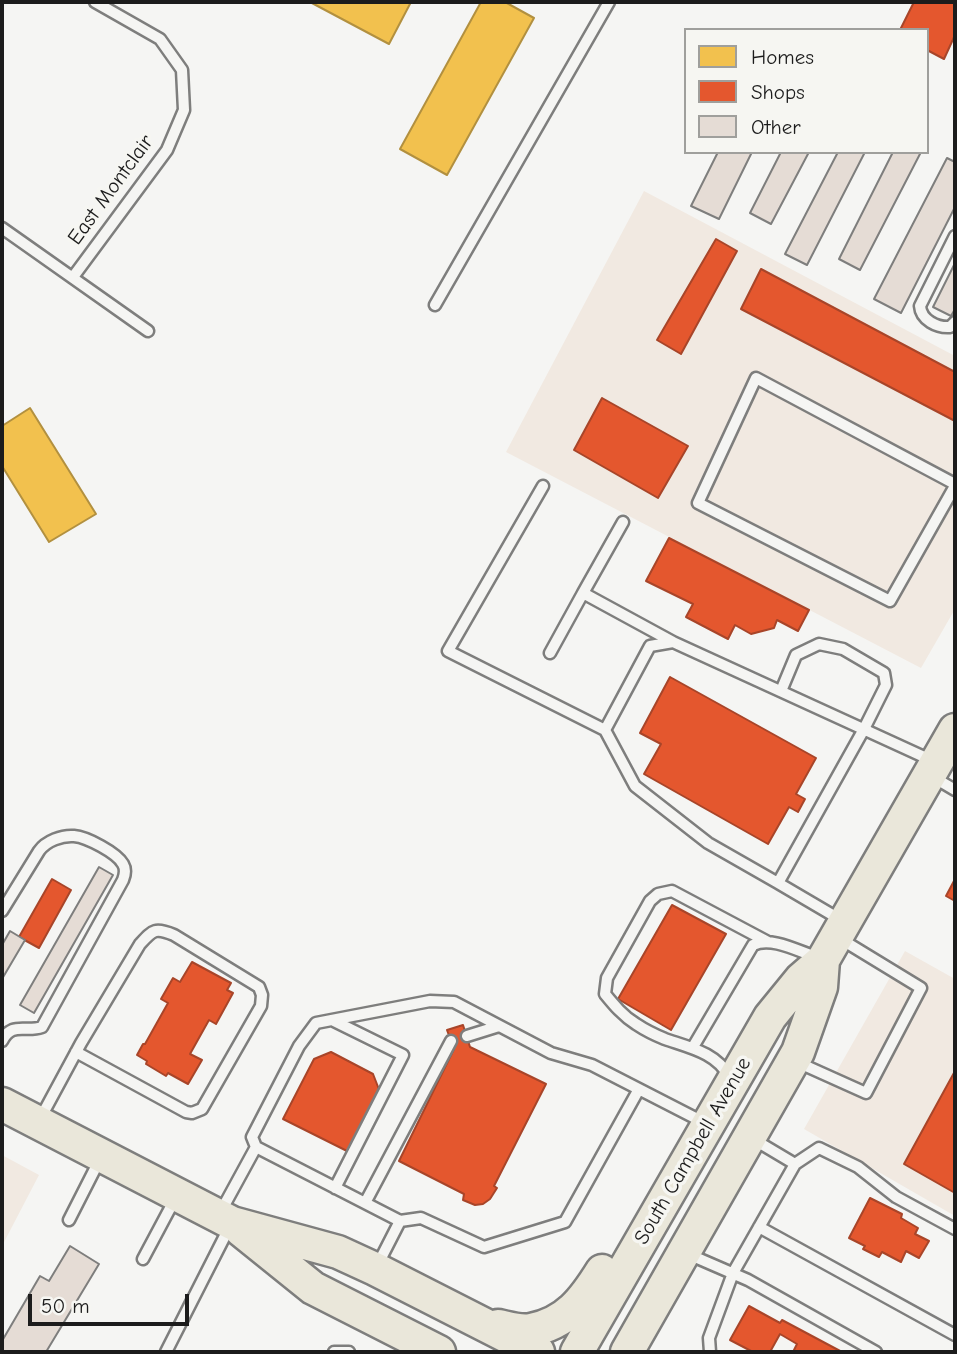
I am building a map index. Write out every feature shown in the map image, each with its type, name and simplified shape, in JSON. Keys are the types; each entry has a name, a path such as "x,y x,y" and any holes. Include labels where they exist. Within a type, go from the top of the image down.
{"main road":[{"name":"South Campbell Avenue","path":"577,1352 770,1017 835,939 940,776 955,730"},
{"name":"South Campbell Avenue","path":"627,1352 798,1052 835,939"},
{"path":"2,1104 225,1220 313,1288 439,1352"},
{"path":"478,1322 530,1331 570,1314 589,1292 653,1187 705,1130"},
{"path":"225,1220 338,1252 538,1352"},
{"path":"645,1321 647,1352"}],"lane":[{"name":"East Montclair","path":"72,277 167,150 184,110 182,70 160,38 95,2"},
{"path":"435,305 610,2"},
{"path":"2,228 148,331"},
{"path":"955,236 920,306 920,314 943,328 950,327 955,322"},
{"path":"756,377 955,485 890,601 698,503 756,377"},
{"path":"543,486 448,651 605,730 635,786 708,843 778,883 835,939 921,988 866,1093 793,1060"},
{"path":"550,653 623,522"},
{"path":"583,593 673,642 864,729 940,776"},
{"path":"605,730 650,646 673,642"},
{"path":"778,883 886,685 884,673 843,649 819,644 796,655 781,691"},
{"path":"2,911 43,845 49,842 65,836 77,836 115,855 123,863 123,880 42,1027 14,1028 3,1034"},
{"path":"732,1084 722,1066 693,1047 666,1039 633,1023 622,1014 605,994 607,978 650,901 659,894 672,891 768,942"},
{"path":"38,1123 76,1052 140,944 153,931 162,930 174,935 259,987 262,995 261,1006 202,1109 192,1113 76,1052"},
{"path":"693,1047 753,945 759,942 835,939"},
{"path":"639,1089 565,1222 484,1247 421,1218 400,1221 256,1147 252,1137 299,1046 316,1023 430,1000 454,1002 551,1054 592,1065 639,1089 705,1130"},
{"path":"332,1020 402,1055 335,1188"},
{"path":"467,1036 499,1026"},
{"path":"365,1203 451,1041"},
{"path":"749,1138 795,1164"},
{"path":"166,1352 256,1147"},
{"path":"710,1352 709,1338 733,1273 795,1164 819,1148 858,1167 896,1197 955,1228"},
{"path":"69,1220 102,1155"},
{"path":"143,1259 178,1194"},
{"path":"375,1269 400,1221"},
{"path":"759,1227 955,1335"},
{"path":"684,1252 748,1280 876,1352"},
{"path":"334,1352 349,1352"}],"shaded area":[{"path":"644,191 955,356 955,609 921,668 506,452"},
{"path":"905,951 955,979 955,1216 804,1129"},
{"path":"2,1155 39,1175 2,1246"}],"building: Homes":[{"path":"310,2 411,2 389,44"},
{"path":"481,2 505,2 534,18 447,175 400,149"},
{"path":"30,408 96,514 49,542 2,466 2,426"}],"building: Shops":[{"path":"914,2 955,2 955,35 944,59 929,51 929,28 901,28"},
{"path":"716,239 737,251 681,354 657,340"},
{"path":"761,269 955,372 955,421 741,309"},
{"path":"602,398 688,446 658,498 574,450"},
{"path":"669,538 809,610 798,631 777,620 774,628 751,634 735,625 728,639 686,617 693,604 646,581"},
{"path":"670,677 816,758 796,794 805,799 798,812 789,807 768,844 644,774 661,744 640,733"},
{"path":"52,879 71,890 39,948 19,937"},
{"path":"955,879 955,901 946,896"},
{"path":"672,905 726,934 671,1030 618,999"},
{"path":"192,962 231,983 227,990 233,993 216,1024 209,1020 190,1054 202,1060 188,1084 168,1073 166,1076 137,1055 168,1003 161,999 173,978 180,982"},
{"path":"463,1025 470,1047 546,1084 494,1186 497,1188 490,1199 475,1205 463,1200 464,1194 399,1161 454,1049 447,1030"},
{"path":"331,1052 373,1074 380,1092 349,1152 283,1119 314,1059"},
{"path":"955,1071 955,1193 904,1164"},
{"path":"870,1198 902,1214 901,1218 918,1228 915,1234 929,1241 919,1258 906,1251 901,1262 882,1252 879,1257 849,1238"},
{"path":"749,1306 842,1352 793,1352 797,1344 780,1334 770,1352 753,1352 730,1340"}],"building: Other":[{"path":"717,154 751,154 719,219 691,206"},
{"path":"780,154 808,154 771,224 750,213"},
{"path":"837,154 864,154 807,265 785,254"},
{"path":"892,154 920,154 860,270 839,259"},
{"path":"947,158 955,162 955,207 901,313 874,299"},
{"path":"955,263 955,309 951,316 933,307"},
{"path":"99,867 113,875 34,1013 20,1005"},
{"path":"10,931 25,940 2,979 2,945"},
{"path":"70,1246 99,1264 46,1352 2,1352 2,1341 40,1276 49,1281"}]}
